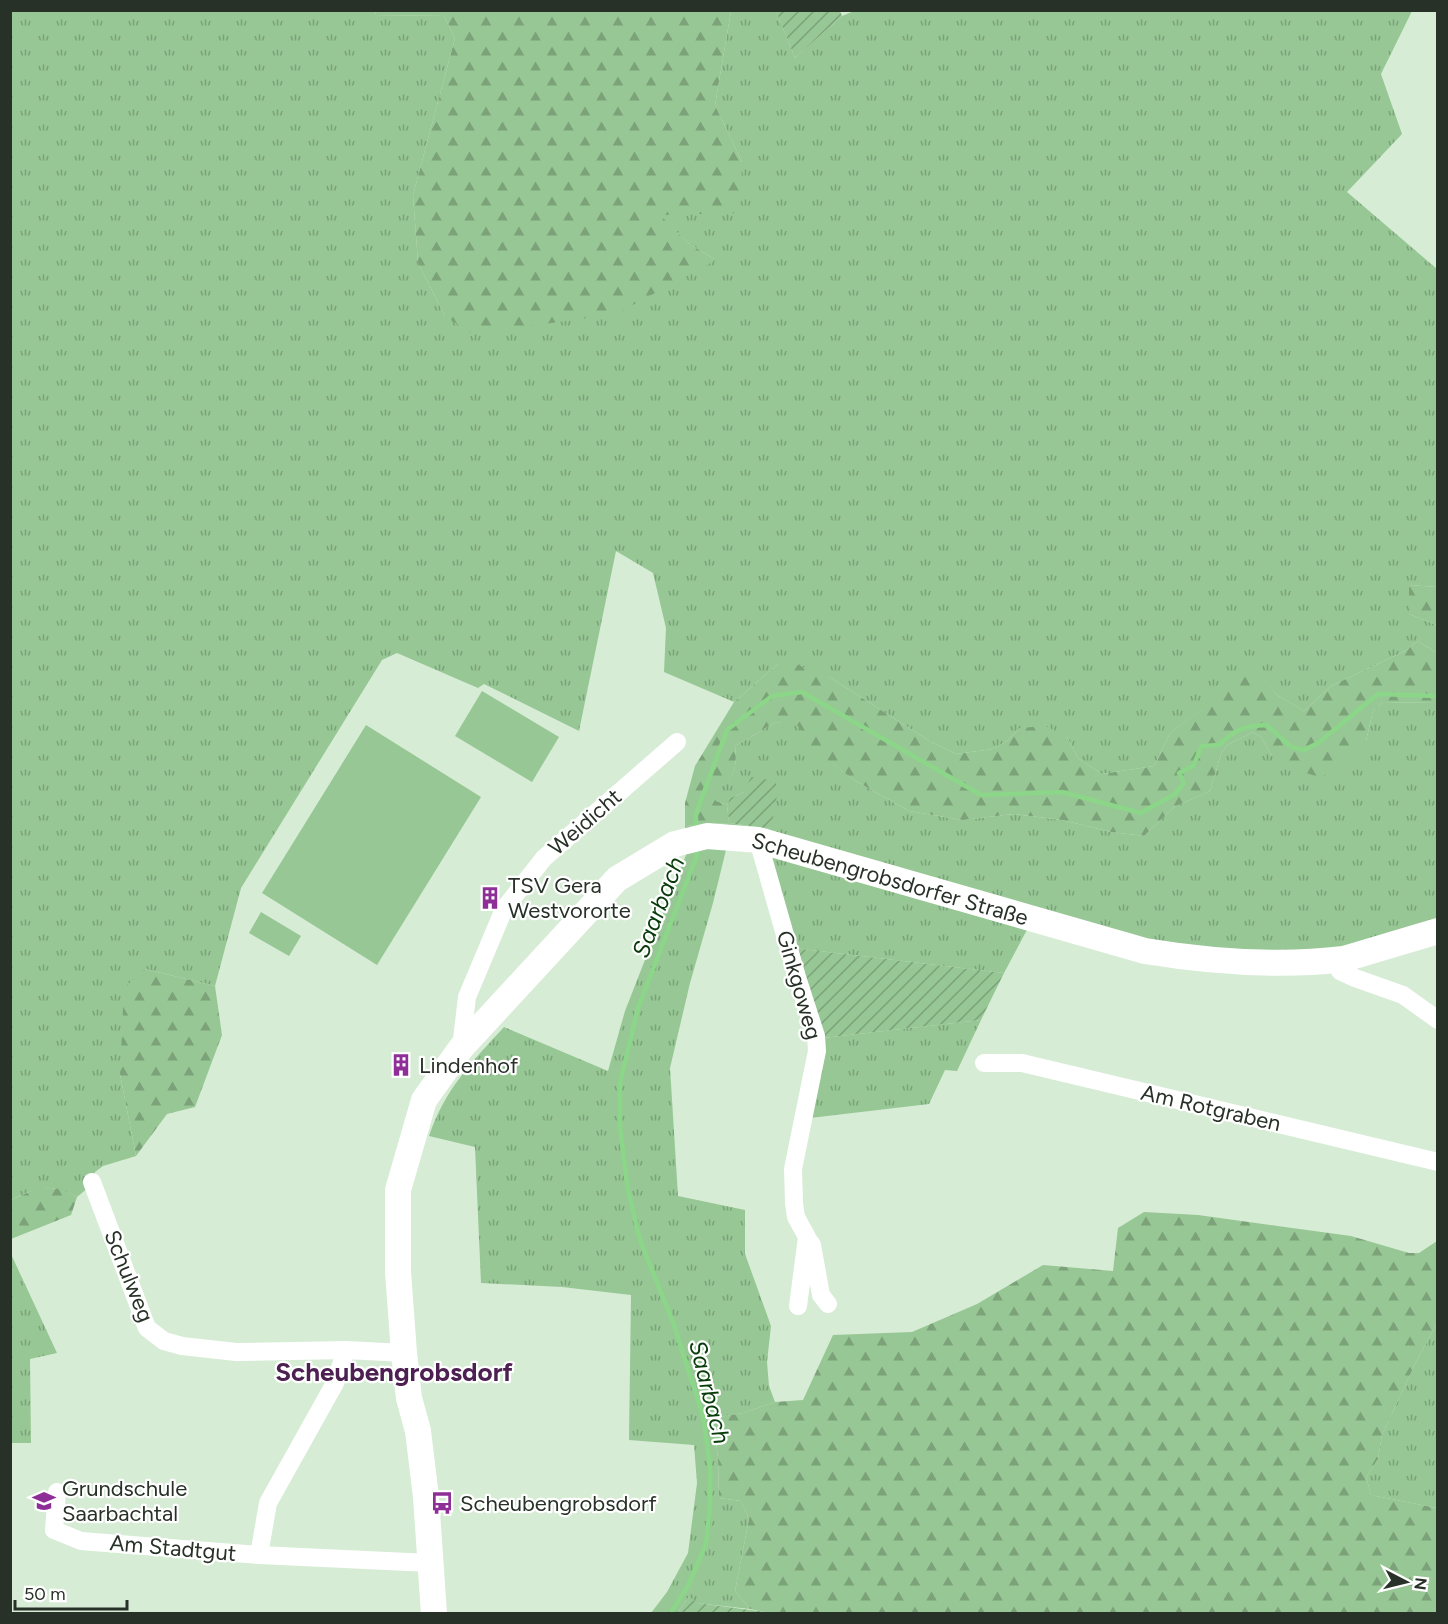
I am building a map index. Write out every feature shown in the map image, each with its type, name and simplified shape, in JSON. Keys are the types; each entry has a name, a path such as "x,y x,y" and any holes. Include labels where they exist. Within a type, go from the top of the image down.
{"main road":[{"name":"Scheubengrobsdorfer Straße","path":"434,1614 426,1497 418,1431 410,1398 404,1353 398,1272 398,1190 424,1100 461,1048 616,879 675,844 707,836 758,840 1145,951 1190,959 1246,964 1306,963 1344,959 1437,931"}],"street":[{"name":"Weidicht","path":"461,1048 467,997 504,909 544,858 677,742"},
{"name":"Ginkgoweg","path":"758,840 816,1036 817,1050 793,1169 794,1203 796,1217 812,1245 821,1295 828,1304"},
{"path":"1334,960 1340,971 1403,995 1437,1020"},
{"name":"Am Rotgraben","path":"984,1063 1022,1063 1437,1162"},
{"name":"Schulweg","path":"92,1182 147,1328 164,1341 182,1346 236,1352 346,1350 404,1353"},
{"path":"798,1306 807,1237"},
{"name":"Am Stadtgut","path":"259,1556 268,1503 335,1383 346,1350"},
{"name":"Am Stadtgut","path":"57,1492 54,1530 81,1541 259,1556 430,1563"}],"green space":[{"path":"376,10 375,15 444,16 455,38 413,195 418,263 445,316 716,260 688,243 659,215 742,162 715,105 731,11 776,11 795,58 842,16 854,11 1412,11 1381,74 1402,134 1347,192 1437,269 1437,587 1409,585 1409,614 1437,625 1437,653 1418,641 1405,651 1331,686 1304,711 1277,695 1255,670 1170,733 1154,766 1102,774 1078,758 1067,737 1020,728 1008,740 993,749 956,754 931,742 831,678 778,664 734,702 664,672 666,628 653,573 616,551 579,731 484,684 478,688 397,653 382,660 241,888 215,986 145,969 120,1074 136,1156 103,1166 95,1172 89,1187 77,1197 58,1189 43,1188 11,1200 11,11"},
{"path":"376,10 731,11 715,105 742,162 740,213 660,215 688,243 716,260 616,314 472,334 445,316 418,263 413,195 455,38 444,16 375,15"},
{"path":"776,11 840,11 842,16 795,58"},
{"path":"1409,585 1437,587 1437,625 1409,614"},
{"path":"1418,641 1437,653 1437,703 1383,702 1373,711 1366,741 1336,772 1318,777 1289,767 1272,756 1261,737 1253,732 1227,745 1221,754 1210,791 1174,807 1144,836 1111,832 1062,820 1013,814 963,820 909,811 854,780 813,749 798,726 776,722 735,746 736,762 733,773 726,783 714,793 716,801 727,805 729,823 685,826 685,803 695,766 734,702 778,664 790,662 831,678 931,742 956,754 993,749 1008,740 1020,728 1046,726 1067,737 1078,758 1102,774 1154,766 1170,733 1255,669 1277,695 1304,711 1331,686 1405,651"},
{"path":"482,691 559,737 532,782 455,736"},
{"path":"1383,702 1437,703 1437,940 1326,970 1029,926 1004,973 794,948 769,854 726,850 670,1068 678,1196 745,1210 745,1254 771,1326 767,1362 769,1386 775,1402 743,1413 713,1418 718,1458 719,1498 741,1501 749,1519 735,1591 750,1609 696,1603 689,1597 677,1613 651,1613 667,1592 688,1553 697,1483 694,1445 629,1440 631,1295 562,1287 481,1283 475,1147 429,1136 435,1119 460,1077 504,1027 608,1071 625,1011 686,855 685,826 729,823 770,829 744,792 730,798 727,805 716,801 713,793 733,773 736,762 735,746 776,722 798,725 814,749 854,780 909,811 963,820 1013,814 1062,820 1111,832 1144,836 1174,807 1210,791 1221,754 1227,745 1253,732 1261,737 1272,756 1366,741 1373,711"},
{"path":"366,725 481,797 377,965 262,893"},
{"path":"751,777 776,781 777,795 771,829 729,823 727,805 730,798 744,792"},
{"path":"261,912 301,936 289,956 249,933"},
{"path":"794,948 1004,973 981,1020 823,1038"},
{"path":"145,969 215,986 222,1035 195,1107 167,1114 136,1156 120,1074 124,988"},
{"path":"981,1020 957,1071 945,1070 929,1104 810,1118 823,1038"},
{"path":"40,1187 61,1189 77,1197 71,1215 11,1239 11,1200"},
{"path":"1144,1212 1198,1215 1351,1236 1409,1253 1419,1253 1437,1241 1437,1323 1382,1435 1378,1459 1366,1477 1371,1495 1437,1508 1437,1613 773,1614 750,1609 735,1591 749,1519 741,1501 719,1498 718,1458 713,1418 743,1413 775,1402 803,1400 833,1335 912,1332 977,1304 1043,1265 1113,1271 1118,1228"},
{"path":"10,1252 57,1353 30,1359 31,1443 11,1443"},
{"path":"1437,1323 1437,1508 1371,1495 1366,1477 1378,1459 1382,1435"},
{"path":"689,1597 697,1603 773,1613 677,1613"}],"waterway":[{"name":"Saarbach","path":"696,831 696,814 727,730 772,696 802,692 981,795 1062,792 1141,813 1175,794 1184,783 1179,773 1193,766 1202,746 1219,745 1241,729 1267,725 1291,747 1304,750 1318,743 1378,694 1438,696"},
{"name":"Saarbach","path":"670,1614 688,1586 706,1544 710,1507 710,1466 703,1416 674,1325 640,1240 628,1190 620,1128 620,1083 638,1008 697,855 697,848"}],"place":[{"name":"TSV Gera Westvororte","path":"490,898"},
{"name":"Lindenhof","path":"401,1065"},
{"name":"Grundschule Saarbachtal","path":"44,1501"},
{"name":"Scheubengrobsdorf","path":"442,1503"}],"district":[{"name":"Scheubengrobsdorf","path":"394,1372"}]}
